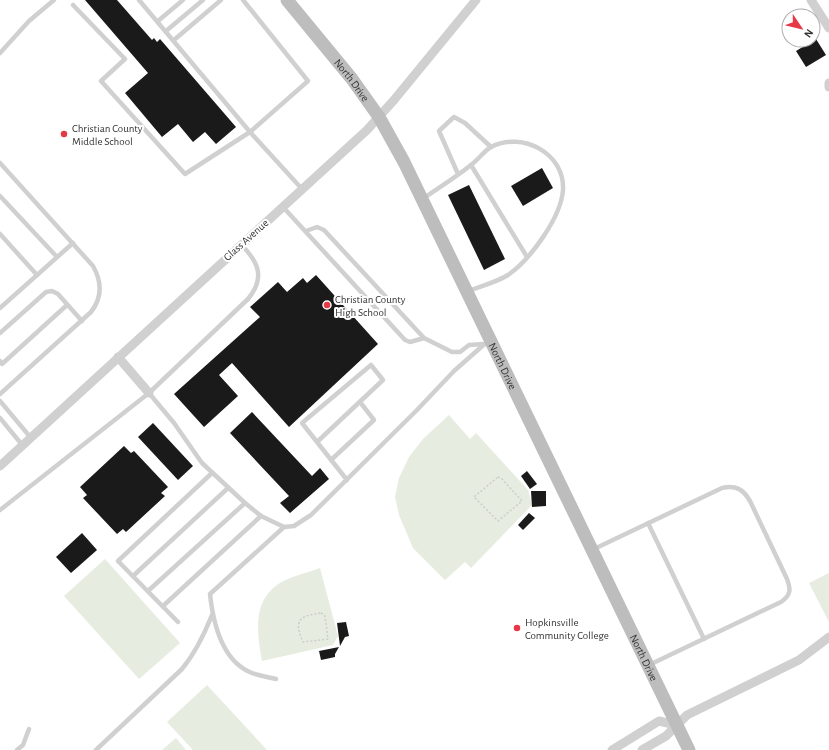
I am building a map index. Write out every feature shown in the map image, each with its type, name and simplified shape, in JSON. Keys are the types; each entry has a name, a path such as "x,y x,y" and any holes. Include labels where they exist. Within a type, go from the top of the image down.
{"main road":[{"name":"North Drive","path":"287,0 352,79 379,117 404,162 467,292 487,342 592,550 689,750"}],"street":[{"name":"Glass Avenue","path":"0,466 379,117 476,0"},
{"path":"811,0 829,28"},
{"path":"118,357 148,393"},
{"path":"642,750 666,736 687,715 799,660 829,637"},
{"path":"612,750 659,721 676,725"}],"lane":[{"path":"0,53 29,22 54,0"},
{"path":"139,0 250,132 302,189"},
{"path":"158,21 183,0"},
{"path":"166,31 203,0"},
{"path":"174,40 221,0"},
{"path":"73,5 125,60 101,81 185,174 250,132 308,81 243,0"},
{"path":"458,174 439,131 454,117 465,123 491,147"},
{"path":"422,200 471,165 491,147 513,142 531,144 547,153 559,170 563,189 559,206 546,233 527,257 508,275 467,292"},
{"path":"471,165 527,257"},
{"path":"0,394 96,306 100,284 98,275 93,266 1,166"},
{"path":"0,196 57,257"},
{"path":"283,206 405,340 410,342 424,338"},
{"path":"306,231 317,227 324,230 424,338 452,352 460,352 469,345 487,342"},
{"path":"0,234 37,275"},
{"path":"0,308 73,243"},
{"path":"0,510 148,393 252,294 257,284 257,268 252,256 241,244"},
{"path":"0,333 46,292 52,291 58,294 82,320"},
{"path":"0,361 2,364 67,305"},
{"path":"276,679 251,673 237,663 225,650 212,615 210,594 284,527 300,523 311,515 454,371 487,342"},
{"path":"317,442 384,380 371,365 302,423 331,460 347,480"},
{"path":"148,393 174,423 195,454 212,473 261,516 284,527"},
{"path":"0,401 31,438"},
{"path":"331,460 374,420 360,402"},
{"path":"0,418 23,446"},
{"path":"178,622 118,561 212,473"},
{"path":"592,550 728,486 739,488 750,501 787,579 790,590 789,595 781,602 647,666"},
{"path":"133,576 228,488"},
{"path":"148,591 245,503"},
{"path":"163,606 261,516"},
{"path":"648,523 704,639"},
{"path":"96,750 182,669 201,641 212,615"},
{"path":"17,750 23,745 29,729"}],"path":[{"path":"498,477 522,499 521,503 498,521 474,497 498,477"},
{"path":"324,614 329,636 326,640 303,642 299,623 300,619 303,616 324,614"}],"shaded area":[{"path":"449,415 470,439 476,433 528,490 532,505 471,568 465,562 445,580 413,548 399,515 395,497 399,478 409,457 423,439"},
{"path":"105,559 180,643 139,679 64,596"},
{"path":"320,568 338,636 333,645 262,661 258,629 261,608 265,599 271,590 280,583 294,576"},
{"path":"829,573 829,622 809,583"},
{"path":"207,685 267,750 193,750 167,722"},
{"path":"176,738 186,750 162,750"}],"building":[{"path":"85,0 117,0 152,40 154,38 157,42 160,39 236,127 216,144 205,132 193,142 178,124 162,137 125,93 148,73"},
{"path":"821,47 826,55 806,67 796,51 801,48"},
{"path":"542,168 553,188 523,206 511,186"},
{"path":"469,185 505,259 484,270 448,195"},
{"path":"316,275 378,344 289,427 232,363 219,375 238,396 204,427 174,394 260,317 250,307 278,282 287,292 303,278 307,283"},
{"path":"252,412 312,476 320,468 329,479 290,513 280,503 289,496 230,433"},
{"path":"153,423 193,466 178,480 138,437"},
{"path":"124,446 131,453 134,451 168,487 161,493 165,496 126,532 123,529 117,534 83,498 87,495 80,487"},
{"path":"527,471 537,484 530,489 521,476"},
{"path":"531,491 546,491 546,506 532,507"},
{"path":"529,513 535,518 523,530 518,525"},
{"path":"82,533 97,550 71,573 56,557"},
{"path":"346,622 349,636 345,637 340,646 337,623"},
{"path":"339,647 335,657 321,660 319,651"}],"place":[{"name":"Christian County Middle School","path":"64,134"},
{"name":"Christian County High School","path":"327,305"},
{"name":"Hopkinsville Community College","path":"517,628"}]}
